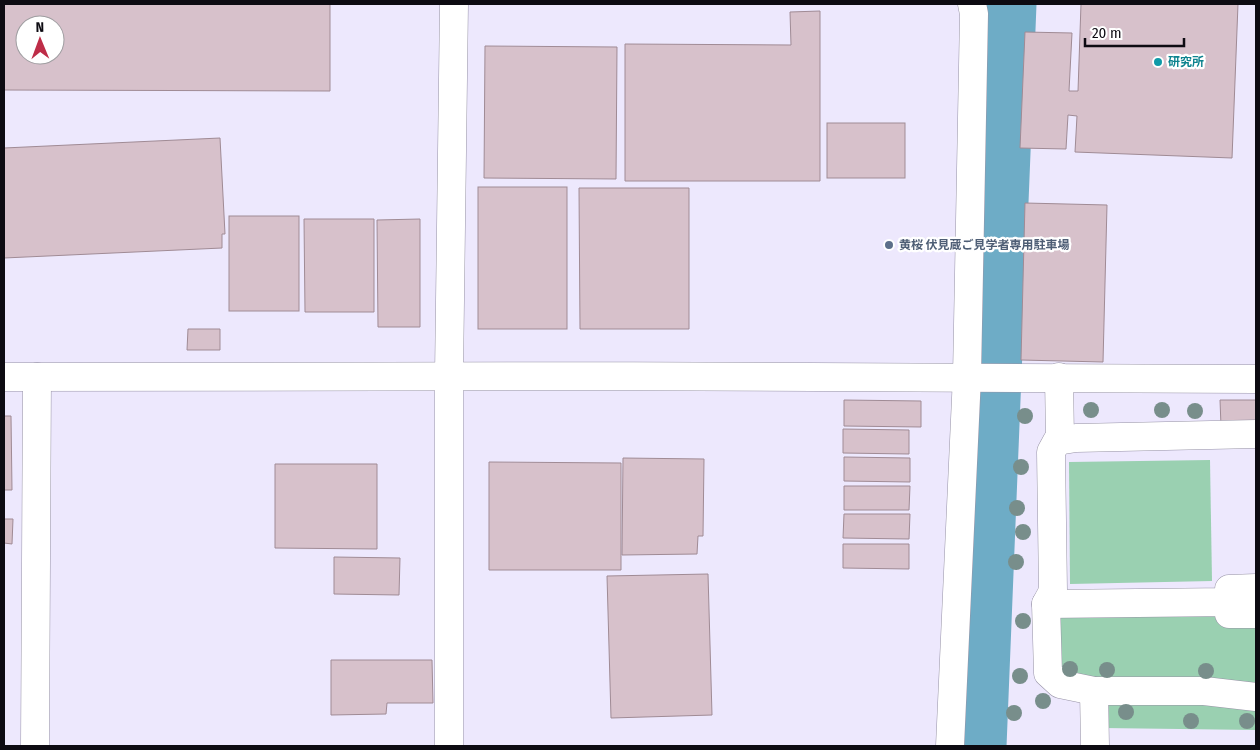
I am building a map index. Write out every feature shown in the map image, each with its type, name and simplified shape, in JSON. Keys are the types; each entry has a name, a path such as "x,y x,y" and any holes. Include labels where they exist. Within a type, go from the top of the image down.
{"street":[{"path":"449,746 449,375 454,4"},
{"path":"950,746 967,376 974,14 972,4"},
{"path":"4,377 449,375 967,376 1256,379"},
{"path":"35,746 37,377"},
{"path":"1059,377 1060,440"},
{"path":"1256,434 1076,438 1057,441 1050,452 1052,591 1046,604 1048,673 1060,684 1094,691 1204,691 1256,697"},
{"path":"1046,604 1229,602 1229,589 1256,588 1256,601"},
{"path":"1094,691 1095,746"}],"green space":[{"path":"1210,460 1212,581 1070,584 1069,462"},
{"path":"1064,611 1220,611 1256,621 1256,691 1059,677 1055,627"},
{"path":"1221,700 1256,708 1256,730 1103,728 1107,703"}],"building":[{"path":"4,4 330,4 330,91 4,90"},
{"name":"研究所","path":"1081,4 1238,4 1232,158 1075,152 1077,116 1068,115 1066,149 1020,148 1025,32 1072,33 1069,91 1078,91"},
{"path":"820,11 820,181 625,181 625,44 791,45 790,12"},
{"path":"485,46 617,47 616,179 484,178"},
{"path":"827,123 905,123 905,178 827,178"},
{"path":"220,138 225,234 222,234 222,248 4,258 4,148"},
{"path":"478,187 567,187 567,329 478,329"},
{"path":"579,188 689,188 689,329 580,329"},
{"path":"1025,203 1107,205 1103,362 1021,360"},
{"path":"229,216 299,216 299,311 229,311"},
{"path":"304,219 374,219 374,312 305,312"},
{"path":"420,219 420,327 378,327 377,220"},
{"path":"188,329 220,329 220,350 187,350"},
{"path":"844,400 921,401 921,427 844,426"},
{"path":"1220,400 1256,400 1256,426 1221,426"},
{"path":"4,416 11,416 12,490 4,490"},
{"path":"843,429 909,430 909,454 843,453"},
{"path":"844,457 910,458 910,482 844,481"},
{"path":"623,458 704,459 703,536 698,536 697,554 622,555"},
{"path":"489,462 621,463 621,570 489,570"},
{"path":"275,464 377,464 377,549 275,548"},
{"path":"844,486 910,486 909,510 844,510"},
{"path":"844,514 910,514 909,539 843,538"},
{"path":"4,519 13,519 12,544 4,543"},
{"path":"843,544 909,544 909,569 843,568"},
{"path":"334,557 400,558 399,595 334,594"},
{"path":"708,574 712,715 611,718 607,576"},
{"path":"331,660 432,660 433,703 387,703 386,714 331,715"}],"waterway":[{"path":"977,746 1007,4"}],"place":[{"name":"研究所","path":"1158,62"},
{"name":"黄桜 伏見蔵ご見学者専用駐車場","path":"889,245"}]}
